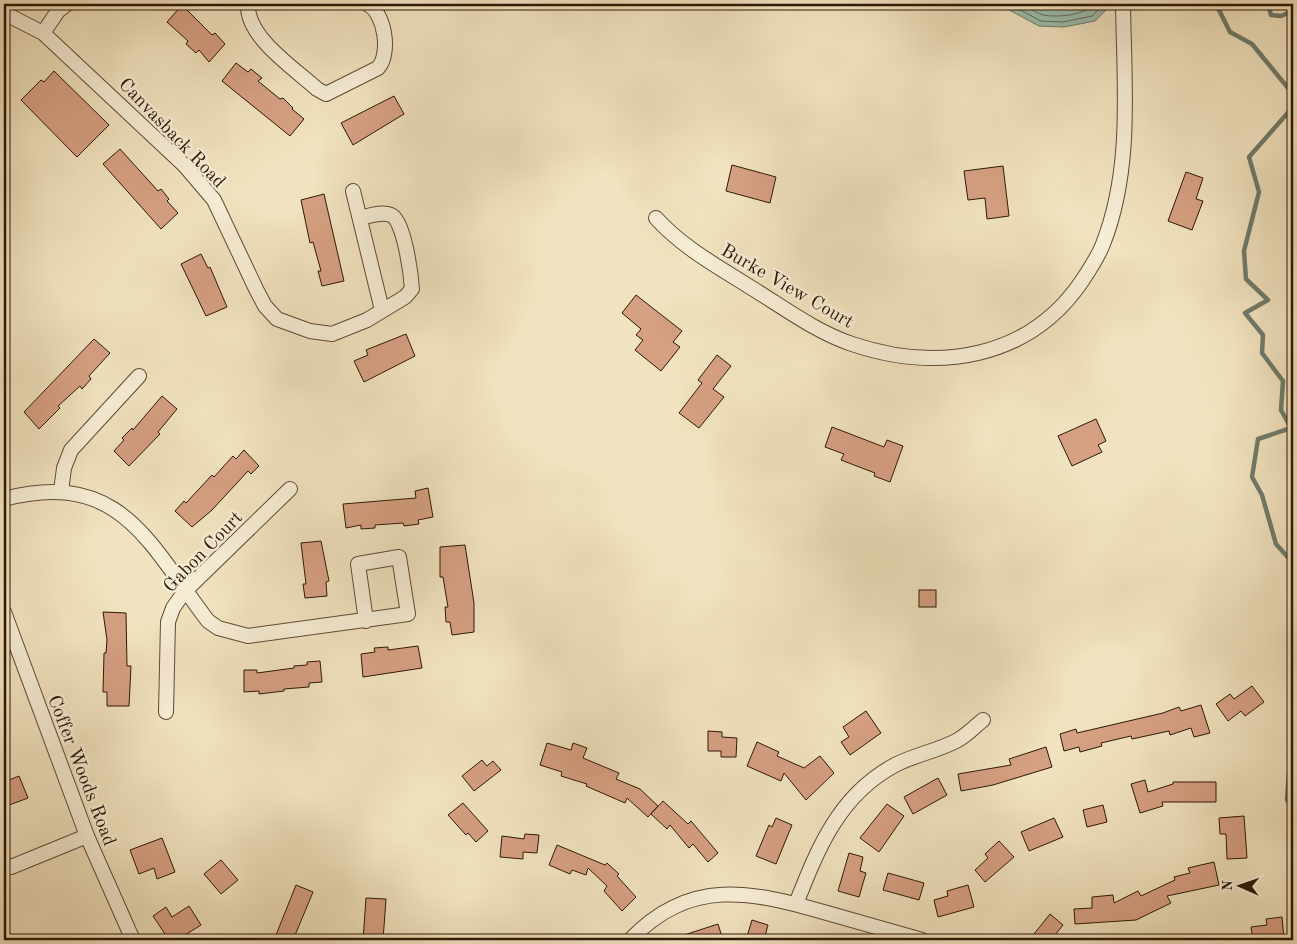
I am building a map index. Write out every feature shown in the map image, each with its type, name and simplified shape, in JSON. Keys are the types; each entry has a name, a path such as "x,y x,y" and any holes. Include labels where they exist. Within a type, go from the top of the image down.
{"street":[{"path":"43,33 58,11 67,4"},
{"path":"248,4 250,22 260,37 317,89 326,94 378,68 384,62 385,52 381,19 376,10 367,4"},
{"name":"Burke View Court","path":"656,218 670,234 713,264 812,325 852,344 898,355 922,358 976,355 1002,347 1031,331 1062,306 1094,263 1103,245 1117,198 1124,148 1123,4"},
{"name":"Canvasback Road","path":"4,13 43,33 184,166 214,200 256,289 265,306 277,319 310,331 332,334 367,320 405,297 412,289 399,223 392,215 383,213 360,218"},
{"path":"353,191 382,310"},
{"path":"60,491 64,468 71,450 139,376"},
{"name":"Gabon Court","path":"166,712 168,622 173,608 185,591 290,489"},
{"path":"4,499 22,494 60,491 101,502 124,516 146,537 208,621 218,628 233,634 263,635 366,621 408,614 399,557 358,564 366,621"},
{"name":"Coffer Woods Road","path":"5,616 87,836 133,940"},
{"path":"796,904 826,832 849,801 877,777 896,764 956,741 983,720"},
{"path":"11,867 87,836"},
{"path":"630,940 647,922 680,903 714,894 744,893 796,904 922,940"}],"water":[{"path":"998,4 1112,4 1095,21 1064,27 1039,26"}],"building":[{"path":"182,5 212,35 215,33 225,44 209,62 199,50 196,53 186,44 188,41 167,22"},
{"path":"236,63 248,72 251,69 262,78 258,81 280,99 283,98 304,119 290,136 222,81"},
{"path":"54,71 109,125 77,157 21,100 41,80 44,82"},
{"path":"394,96 404,114 353,145 341,123"},
{"path":"120,149 158,191 161,189 169,199 167,201 178,213 161,229 103,164"},
{"path":"732,165 776,177 770,203 726,191"},
{"path":"1003,166 1009,216 987,219 985,198 968,200 964,171"},
{"path":"1186,172 1203,178 1196,199 1203,201 1192,230 1168,221"},
{"path":"324,194 344,281 322,286 318,271 321,271 313,242 310,243 301,200"},
{"path":"201,254 208,268 210,267 227,307 206,316 181,264"},
{"path":"636,295 682,331 673,342 680,347 661,371 635,350 643,340 636,335 641,329 622,313"},
{"path":"406,334 415,356 364,382 354,361 368,355 366,350"},
{"path":"94,339 110,353 89,376 91,379 82,389 80,386 58,406 60,408 39,429 24,412"},
{"path":"717,355 731,366 713,389 724,397 699,428 679,413 702,383 698,380"},
{"path":"162,396 177,409 158,432 160,434 129,466 114,451 124,440 122,438 132,428 133,430"},
{"path":"1096,419 1106,441 1098,445 1102,452 1072,466 1058,436"},
{"path":"832,427 884,447 887,440 903,446 890,482 874,476 875,473 841,460 844,454 825,447"},
{"path":"244,450 259,466 251,474 248,471 212,510 192,527 175,511 184,501 186,503 212,475 214,477 233,456 236,459"},
{"path":"428,488 433,517 418,520 419,524 404,526 403,523 375,525 375,528 361,529 361,525 346,528 343,504 416,498 415,491"},
{"path":"321,541 329,581 326,582 327,596 305,598 303,584 306,584 301,543"},
{"path":"465,545 474,603 474,632 452,635 450,622 446,622 445,607 448,607 443,577 440,577 440,547"},
{"path":"919,590 936,590 936,607 919,607"},
{"path":"103,612 126,613 127,666 131,666 129,706 107,706 107,692 103,692 104,653 106,653 107,640"},
{"path":"418,646 422,668 363,677 361,654 375,652 374,648 388,647 388,650"},
{"path":"320,661 322,682 309,683 309,687 284,689 284,691 259,694 259,691 244,692 244,670 257,670 257,673 294,668 294,666 307,665 307,662"},
{"path":"1252,686 1264,702 1245,716 1241,711 1228,721 1216,704 1230,694 1234,699"},
{"path":"1201,705 1210,733 1194,737 1191,728 1170,735 1169,731 1132,739 1131,736 1101,743 1102,746 1080,752 1079,747 1064,751 1060,734 1076,729 1077,733 1163,713 1179,707 1181,711"},
{"path":"866,711 881,733 850,755 841,742 849,737 843,727"},
{"path":"708,731 722,732 722,737 737,738 736,757 721,757 721,751 708,751"},
{"path":"757,742 779,752 777,756 804,768 820,756 834,773 806,800 784,773 781,781 747,766"},
{"path":"547,743 571,750 573,743 587,748 583,758 619,773 616,779 640,789 658,806 648,817 627,798 625,803 586,786 587,784 561,776 562,772 540,765"},
{"path":"1046,747 1052,767 993,785 961,791 958,774 1011,765 1009,759"},
{"path":"482,760 487,766 493,761 501,770 474,791 462,776"},
{"path":"19,776 28,798 4,807 4,782"},
{"path":"938,778 947,795 913,814 904,797"},
{"path":"1145,780 1148,792 1173,784 1173,782 1216,782 1216,802 1162,802 1163,806 1140,813 1131,784"},
{"path":"663,801 688,824 691,821 718,853 708,862 693,844 689,848 670,825 667,829 651,814"},
{"path":"463,803 488,831 476,842 468,833 466,835 448,815"},
{"path":"887,804 904,816 879,852 860,838"},
{"path":"1103,805 1107,822 1087,827 1083,810"},
{"path":"1244,816 1247,858 1227,859 1226,834 1220,834 1219,818"},
{"path":"776,818 792,825 776,864 756,856 769,825 772,827"},
{"path":"1054,818 1063,837 1029,851 1021,832"},
{"path":"525,834 539,835 537,853 523,852 523,859 500,857 502,836 524,839"},
{"path":"162,838 175,872 157,879 154,868 139,874 130,850"},
{"path":"999,841 1014,857 985,882 975,870 988,858 985,854"},
{"path":"557,845 605,865 607,863 619,874 617,876 636,897 622,911 604,891 607,886 588,868 586,875 572,870 570,874 549,865"},
{"path":"849,853 863,857 860,871 866,873 859,897 838,891"},
{"path":"221,860 238,880 221,894 204,874"},
{"path":"1214,862 1219,885 1167,896 1171,903 1136,920 1075,924 1074,909 1092,908 1092,897 1113,895 1114,903 1138,891 1141,896 1175,880 1174,877 1190,873 1188,868"},
{"path":"888,873 924,883 919,900 883,890"},
{"path":"296,885 313,892 293,940 274,940"},
{"path":"968,885 974,907 938,917 934,900 948,896 947,891"},
{"path":"366,898 386,899 383,940 363,940"},
{"path":"189,906 201,925 177,940 169,940 153,916 166,907 172,917"},
{"path":"1050,914 1063,925 1051,940 1042,940 1034,934"},
{"path":"1282,917 1284,940 1253,940 1251,927 1267,925 1266,919"},
{"path":"752,920 768,925 764,940 746,940"},
{"path":"718,924 723,940 675,940 675,938"}],"waterway":[{"path":"1212,4 1217,6 1222,4"},
{"path":"1268,4 1271,15 1281,16 1293,11"},
{"path":"1217,6 1230,32 1252,44 1293,94"},
{"path":"1293,103 1292,108 1249,157 1259,192 1244,251 1246,279 1268,300 1245,313 1263,335 1262,353 1283,381 1281,410 1291,428 1258,439 1252,477 1262,495 1276,544 1293,563"},
{"path":"1293,718 1287,800 1293,808"}]}
